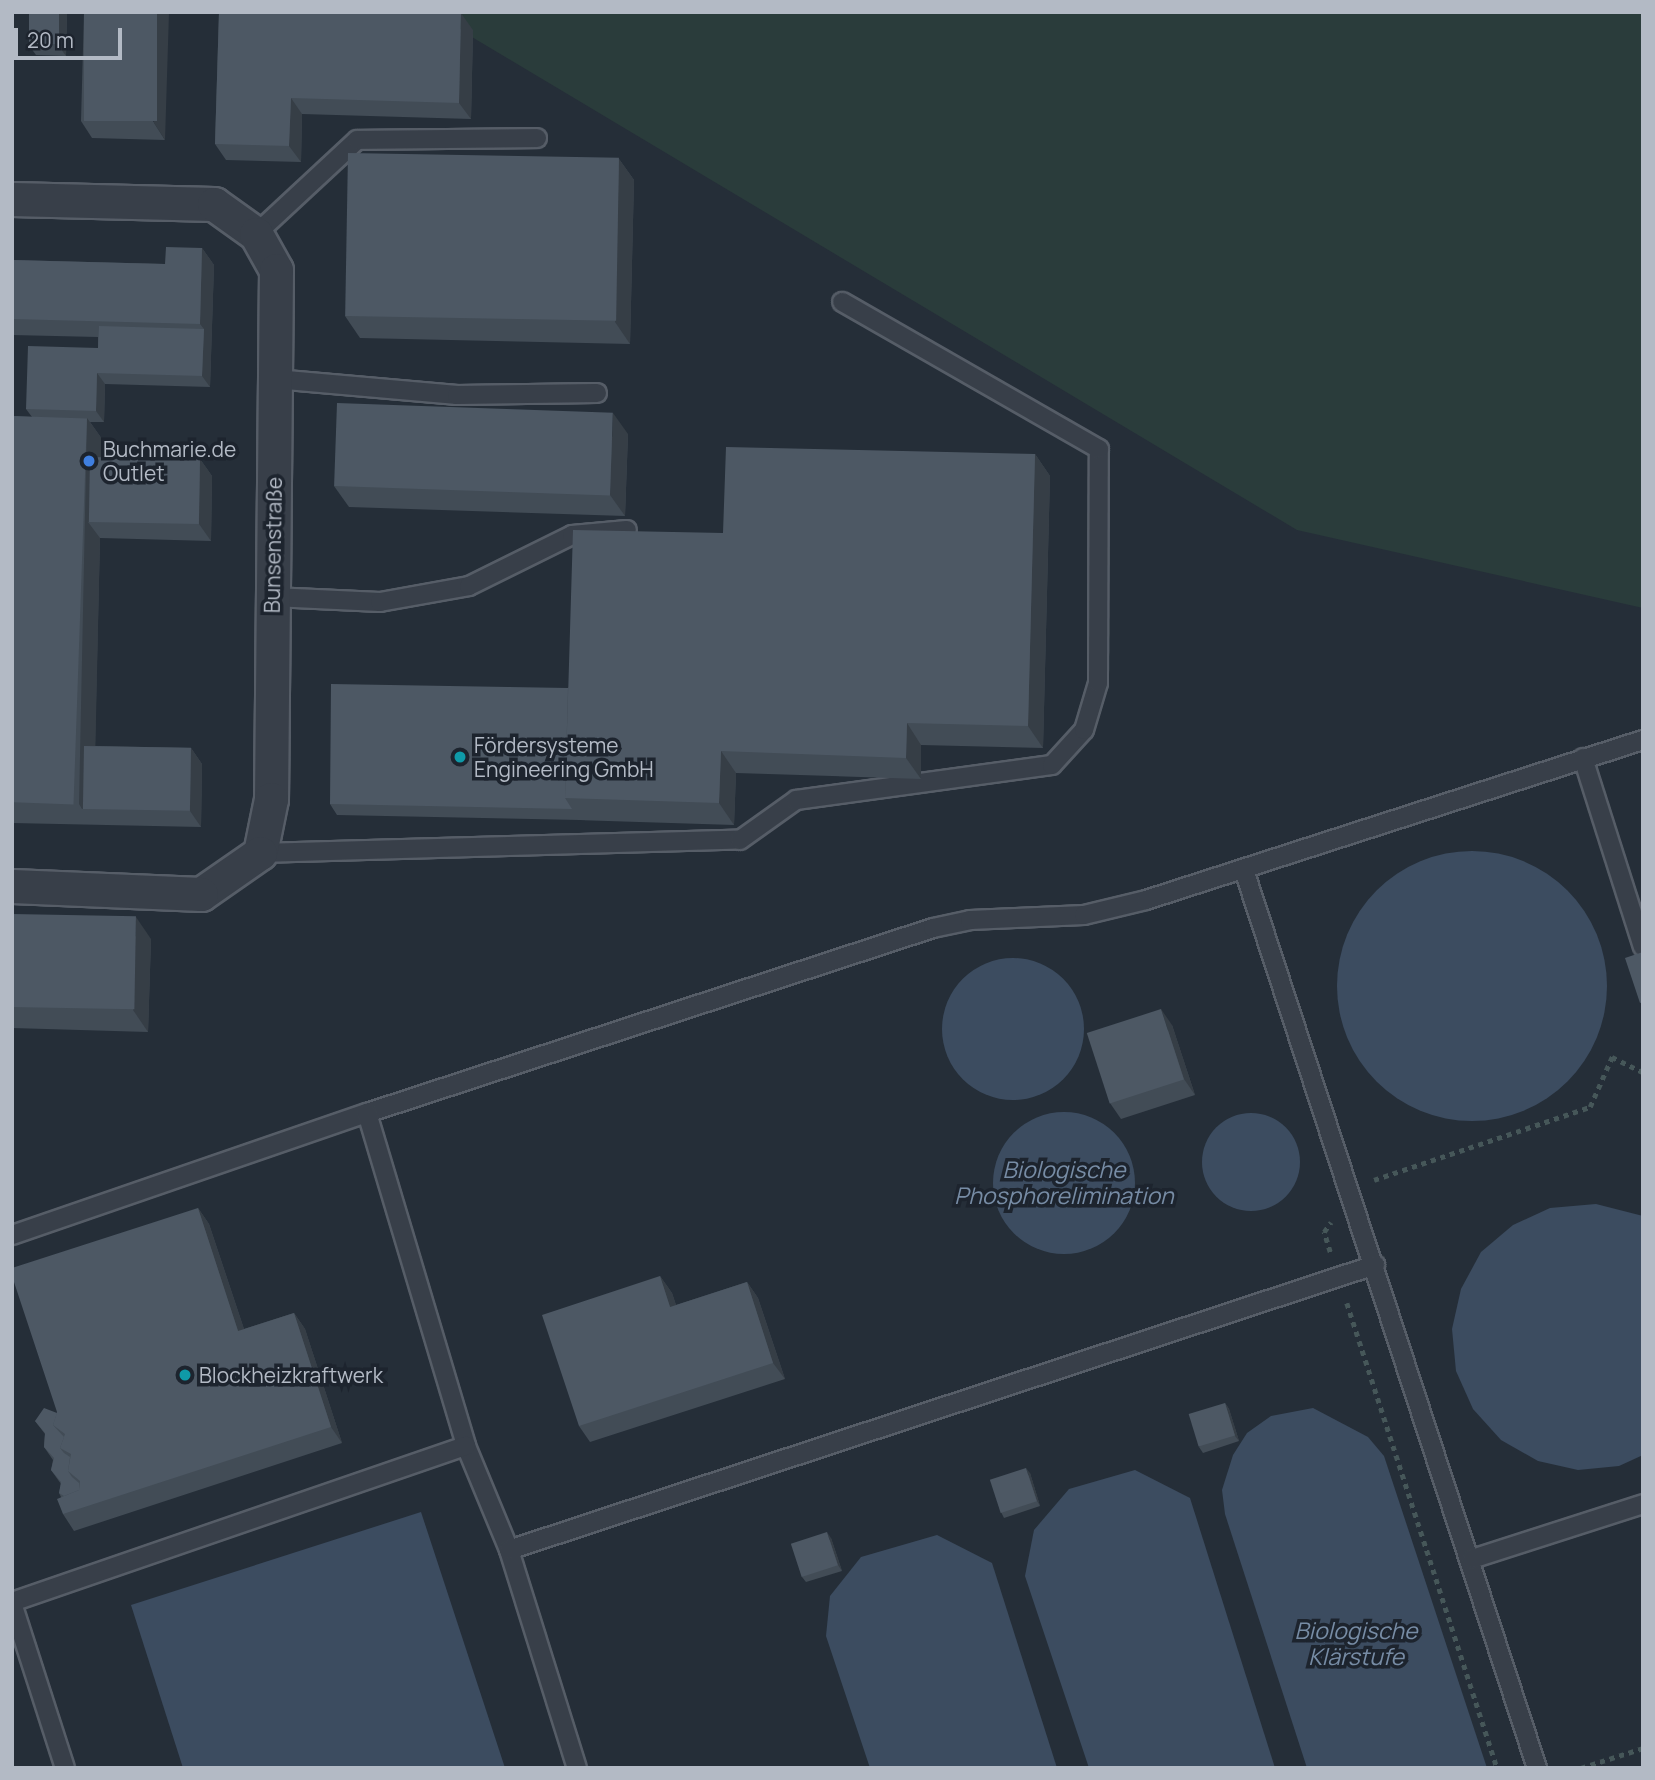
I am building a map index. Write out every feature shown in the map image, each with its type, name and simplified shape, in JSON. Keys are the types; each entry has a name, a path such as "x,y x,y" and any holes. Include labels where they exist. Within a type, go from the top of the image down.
{"street":[{"name":"Bunsenstraße","path":"12,199 214,204 256,234 276,270 271,799 260,853"},
{"path":"12,886 201,894 260,853"}],"lane":[{"path":"256,234 357,140 537,138"},
{"path":"260,853 740,840 796,800 1052,765 1084,730 1098,683 1099,449 842,302"},
{"path":"275,379 457,395 597,393"},
{"path":"273,597 380,602 469,586 572,535 627,530"},
{"path":"12,1235 367,1113 933,928 970,920 1084,915 1244,870 1643,740"},
{"path":"1583,758 1643,947"},
{"path":"1244,870 1472,1559 1536,1768"},
{"path":"367,1113 466,1446 509,1550 577,1768"},
{"path":"509,1550 1375,1265"},
{"path":"65,1768 12,1603 466,1446"},
{"path":"1472,1559 1643,1504"}],"path":[{"path":"1497,1768 1324,1232 1363,1184 1590,1107 1612,1057 1643,1072"},
{"path":"1581,1768 1643,1748"}],"shaded area":[{"path":"430,12 1643,12 1643,608 1297,530"}],"water":[{"path":"1472,851 1524,861 1568,890 1597,934 1607,986 1597,1038 1568,1082 1524,1111 1472,1121 1420,1111 1376,1082 1347,1038 1337,986 1347,934 1376,890 1420,861"},
{"name":"Biologische Phosphorelimination","path":"1013,958 1040,963 1063,979 1079,1002 1084,1029 1079,1056 1063,1079 1040,1095 1013,1100 986,1095 963,1079 947,1056 942,1029 947,1002 963,979 986,963"},
{"name":"Biologische Phosphorelimination","path":"1064,1112 1091,1117 1114,1133 1130,1156 1135,1183 1130,1210 1114,1233 1091,1249 1064,1254 1037,1249 1014,1233 998,1210 993,1183 998,1156 1014,1133 1037,1117"},
{"name":"Biologische Phosphorelimination","path":"1251,1113 1270,1116 1286,1127 1297,1143 1300,1162 1297,1181 1286,1197 1270,1208 1251,1211 1232,1208 1216,1197 1205,1181 1202,1162 1205,1143 1216,1127 1232,1116"},
{"path":"1596,1204 1643,1216 1643,1455 1619,1466 1578,1470 1538,1461 1501,1440 1473,1409 1456,1371 1452,1329 1461,1289 1481,1252 1513,1225 1550,1208"},
{"name":"Biologische Klärstufe","path":"1313,1408 1368,1437 1384,1456 1487,1768 1307,1768 1225,1514 1222,1490 1233,1455 1247,1433 1271,1416"},
{"name":"Biologische Klärstufe","path":"1135,1470 1190,1498 1275,1768 1089,1768 1025,1576 1034,1530 1069,1489"},
{"path":"421,1512 505,1768 183,1768 131,1605"},
{"path":"937,1535 992,1563 1057,1768 870,1768 826,1636 830,1596 861,1557"}],"building":[{"path":"29,12 59,12 59,44 29,44"},
{"path":"84,12 157,12 157,121 84,121"},
{"path":"219,12 461,13 459,103 291,98 289,146 215,144"},
{"path":"348,153 619,158 616,321 345,316"},
{"path":"166,247 202,248 200,324 12,319 12,260 165,264"},
{"path":"99,326 204,329 202,376 97,373 96,411 26,409 28,346 98,348"},
{"path":"337,403 613,413 610,496 334,486"},
{"path":"12,416 87,419 73,804 12,802"},
{"path":"726,447 1035,454 1028,726 907,723 906,758 721,751 719,803 565,798 573,530 723,533"},
{"path":"90,457 200,459 199,524 89,522"},
{"name":"Fördersysteme Engineering GmbH","path":"331,684 568,688 565,798 572,809 330,804"},
{"path":"84,746 191,748 190,811 83,809"},
{"path":"12,914 136,916 134,1009 12,1007"},
{"path":"1643,952 1643,1002 1640,1003 1625,958"},
{"path":"1161,1009 1184,1079 1110,1103 1087,1033"},
{"name":"Blockheizkraftwerk","path":"198,1208 238,1331 294,1313 331,1427 63,1514 57,1499 79,1490 80,1481 68,1471 71,1454 60,1448 65,1434 53,1425 57,1412 12,1276 12,1268"},
{"path":"660,1276 670,1307 747,1282 773,1363 579,1426 542,1315"},
{"path":"1225,1403 1235,1436 1199,1447 1189,1414"},
{"path":"44,1408 57,1413 53,1425 64,1437 60,1448 70,1457 68,1471 79,1483 79,1490 64,1496 59,1493 61,1482 51,1470 54,1458 44,1447 45,1433 35,1421"},
{"path":"1026,1468 1037,1501 1001,1513 990,1480"},
{"path":"827,1532 838,1565 802,1577 791,1544"}],"place":[{"name":"Buchmarie.de Outlet","path":"89,461"},
{"name":"Fördersysteme Engineering GmbH","path":"460,757"},
{"name":"Blockheizkraftwerk","path":"185,1375"}]}
